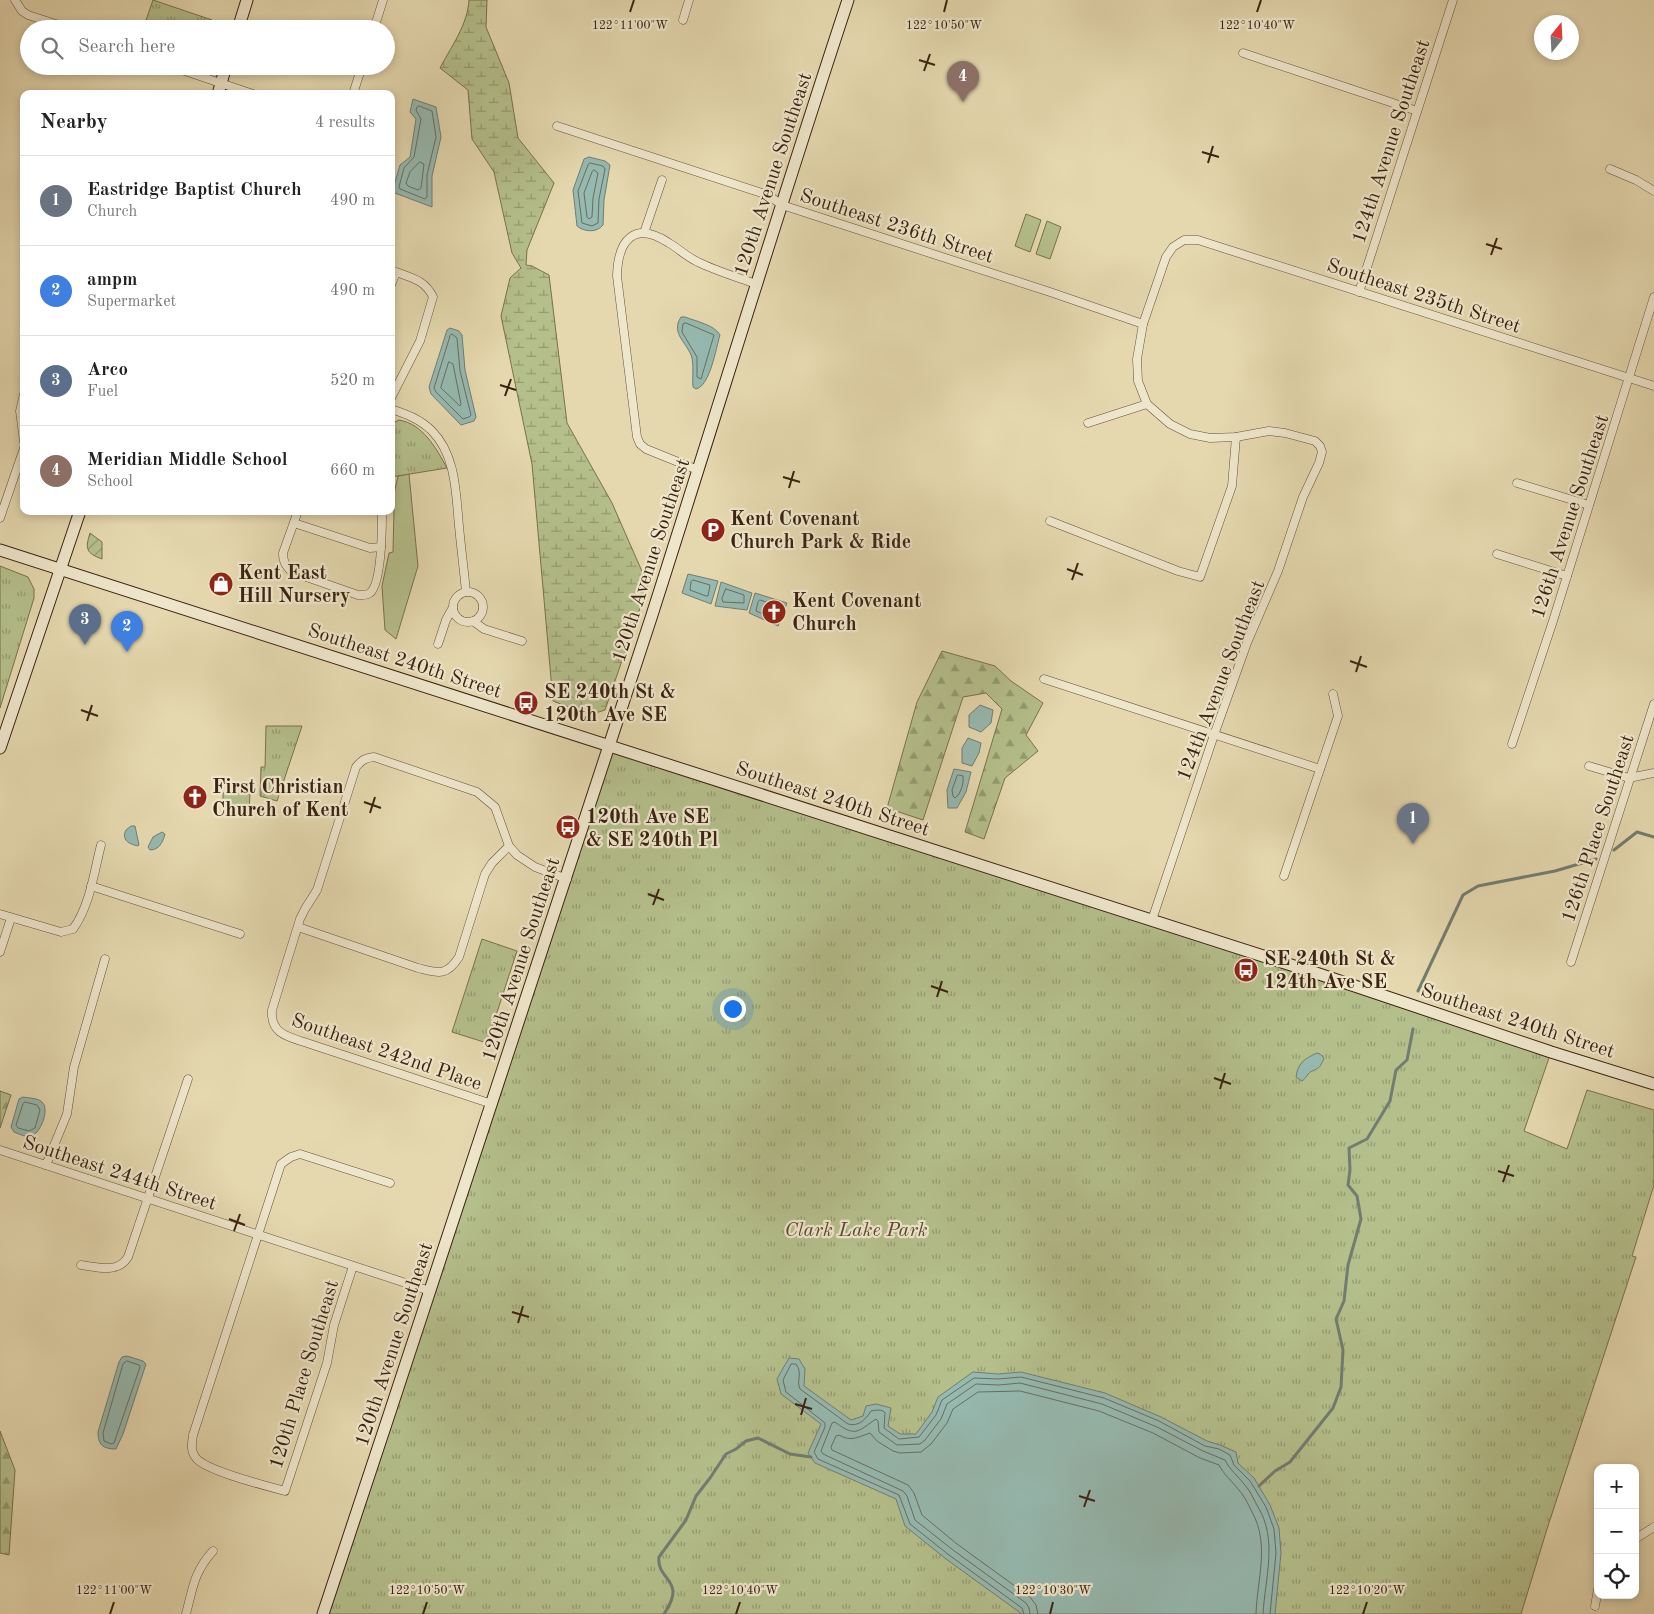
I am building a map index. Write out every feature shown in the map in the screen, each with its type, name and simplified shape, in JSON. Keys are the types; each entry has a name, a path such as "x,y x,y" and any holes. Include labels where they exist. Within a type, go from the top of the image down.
{"main road":[{"path":"241,20 247,0"},
{"name":"120th Avenue Southeast","path":"323,1614 567,879 848,0"},
{"path":"219,89 223,75"},
{"path":"0,748 79,515"},
{"name":"Southeast 240th Street","path":"0,550 1152,920 1551,1052 1654,1084"}],"street":[{"path":"377,20 383,0"},
{"path":"683,20 689,0"},
{"name":"124th Avenue Southeast","path":"1359,292 1452,0"},
{"path":"17,3 28,15 43,20"},
{"path":"1243,53 1417,111"},
{"path":"189,75 219,89"},
{"path":"354,90 359,75"},
{"name":"Southeast 236th Street","path":"557,126 768,195 782,205 1143,324"},
{"path":"1610,169 1636,180 1654,191"},
{"path":"644,233 662,180"},
{"path":"698,470 646,449 640,444 637,437 618,266 619,254 626,240 634,234 644,233 668,242 697,262 756,284"},
{"name":"Southeast 235th Street","path":"1143,324 1166,257 1173,247 1184,240 1198,240 1654,386"},
{"path":"395,275 396,272 423,282 433,297 420,341 395,390"},
{"name":"126th Avenue Southeast","path":"1512,744 1630,378 1654,297"},
{"path":"1050,521 1178,571 1200,577 1232,486 1236,437 1210,438 1190,434 1170,424 1147,404 1138,381 1137,359 1143,324"},
{"path":"1088,423 1147,404"},
{"path":"395,410 410,415 432,431 448,456 454,475 466,592"},
{"name":"124th Avenue Southeast","path":"1152,920 1214,735 1247,644 1278,571 1303,497 1319,463 1322,452 1320,446 1315,441 1285,433 1269,431 1236,437"},
{"path":"0,518 20,460"},
{"path":"1517,483 1589,505"},
{"path":"297,515 283,553 283,560 286,565 292,572 358,595 370,593 376,582 381,548 382,515"},
{"path":"294,523 370,548 381,548"},
{"path":"1497,554 1567,576"},
{"path":"438,644 457,596 466,592 476,594 482,601 483,611 473,621 464,622 456,618 452,610"},
{"path":"473,621 484,628 522,641"},
{"path":"1044,679 1320,769"},
{"path":"1284,876 1338,716 1333,694"},
{"name":"126th Place Southeast","path":"1571,962 1654,704"},
{"path":"509,846 492,862 485,874 460,957 454,966 445,972 434,972 418,968 298,927 305,909 317,890 356,767 364,759 374,757 477,792 496,807 509,846 517,855 535,868 567,879"},
{"path":"1588,766 1629,778 1654,773"},
{"path":"0,914 61,932 73,929 79,919 91,886 101,845"},
{"path":"91,886 240,934"},
{"path":"0,952 11,918"},
{"name":"Southeast 242nd Place","path":"298,927 272,1010 271,1019 276,1030 310,1044 492,1104"},
{"path":"46,1165 67,1114 74,1067 105,960"},
{"path":"81,1265 109,1268 120,1266 131,1252 188,1079"},
{"name":"Southeast 244th Street","path":"0,1150 430,1291"},
{"path":"258,1234 281,1164 290,1157 300,1154 390,1183"},
{"name":"120th Place Southeast","path":"258,1234 193,1435 191,1448 196,1459 213,1468 285,1491 327,1363 334,1325 353,1266"},
{"path":"1639,1536 1654,1527"},
{"path":"186,1614 194,1578 214,1551"},
{"path":"1595,1606 1596,1599"}],"green space":[{"path":"153,0 212,20 146,20"},
{"path":"469,0 487,0 486,27 509,83 518,138 554,183 527,250 526,265 549,275 567,423 612,503 648,585 605,710 589,715 553,701 532,464 501,316 510,278 521,268 512,253 494,172 472,139 468,90 440,68 466,18"},
{"path":"1026,214 1041,220 1030,252 1015,246"},
{"path":"1047,221 1061,227 1050,259 1036,254"},
{"path":"399,420 408,422 422,432 433,445 447,468 395,476 395,422"},
{"path":"409,474 418,566 396,639 385,630 382,586 389,553 393,552 395,489 398,476"},
{"path":"90,533 102,542 102,559 93,555 88,550"},
{"path":"0,566 28,577 34,589 34,598 0,708"},
{"path":"942,651 995,666 1011,681 1043,703 1026,735 1038,751 1005,778 984,839 965,832 1002,709 986,693 963,697 923,820 887,808 917,702"},
{"path":"266,726 302,726 277,801 260,796 261,767 265,767"},
{"name":"Clark Lake Park","path":"610,746 1551,1052 1524,1131 1567,1149 1587,1090 1654,1110 1654,1185 1632,1256 1636,1257 1521,1614 323,1614"},
{"path":"223,793 250,794 249,811 223,810"},
{"path":"482,939 517,951 487,1043 452,1032"},
{"path":"0,1091 11,1095 0,1128"},
{"path":"0,1431 15,1470 9,1555 0,1553"}],"water":[{"path":"413,99 436,107 441,137 432,176 432,207 395,193 395,182 400,165 410,157 416,119 410,112"},
{"path":"589,157 605,161 610,165 604,200 603,225 590,231 583,230 577,226 573,190 584,159"},
{"path":"681,317 709,326 720,335 709,374 701,386 696,389 693,387 692,358 679,333 678,323"},
{"path":"450,328 459,331 462,335 465,370 476,417 474,421 461,425 431,394 429,387 447,330"},
{"path":"688,574 718,581 711,604 682,593"},
{"path":"721,582 752,593 747,610 715,606"},
{"path":"755,593 787,603 778,626 749,613"},
{"path":"980,705 993,710 991,723 981,732 969,727 969,715"},
{"path":"968,738 981,743 979,753 972,766 962,763 962,748"},
{"path":"954,769 971,772 966,792 957,808 948,808 947,790"},
{"path":"131,826 135,826 138,846 129,843 125,839 126,830"},
{"path":"162,832 165,834 162,843 156,849 150,850 148,847 153,837"},
{"path":"1317,1053 1324,1058 1319,1067 1308,1074 1302,1081 1296,1077 1302,1062"},
{"path":"23,1097 36,1099 44,1105 45,1115 38,1130 32,1136 23,1136 14,1132 11,1127 19,1099"},
{"path":"127,1356 143,1361 146,1364 123,1434 116,1449 108,1448 100,1443 98,1432 119,1362 122,1357"},
{"path":"789,1358 799,1359 805,1369 804,1386 851,1420 863,1416 866,1406 876,1404 891,1408 888,1426 900,1434 916,1434 932,1412 938,1397 973,1372 998,1374 1021,1372 1105,1393 1161,1417 1207,1441 1236,1452 1238,1463 1254,1478 1270,1505 1279,1528 1281,1553 1275,1614 1022,1614 946,1559 905,1526 896,1499 815,1463 808,1453 821,1424 781,1394 777,1379"}],"waterway":[{"path":"1614,850 1637,832 1654,837"},
{"path":"1418,991 1463,895 1478,886 1555,871 1596,859"},
{"path":"1259,1486 1275,1471 1290,1462 1333,1408 1341,1387 1343,1350 1336,1319 1344,1301 1348,1265 1361,1219 1357,1196 1348,1185 1350,1170 1349,1148 1367,1139 1390,1101 1396,1070 1407,1060 1413,1029"},
{"path":"664,1614 673,1594 672,1587 659,1565 659,1557 686,1520 696,1496 726,1454 746,1441 758,1438 790,1454 811,1457"}],"place":[{"name":"Meridian Middle School","path":"963,102"},
{"name":"Kent Covenant Church Park & Ride","path":"713,530"},
{"name":"Kent East Hill Nursery","path":"221,584"},
{"name":"Kent Covenant Church","path":"774,612"},
{"name":"Arco","path":"85,645"},
{"name":"ampm","path":"127,652"},
{"name":"SE 240th St & 120th Ave SE","path":"526,703"},
{"name":"First Christian Church of Kent","path":"195,797"},
{"name":"120th Ave SE & SE 240th Pl","path":"568,827"},
{"name":"Eastridge Baptist Church","path":"1413,844"},
{"name":"SE 240th St & 124th Ave SE","path":"1246,970"}]}
